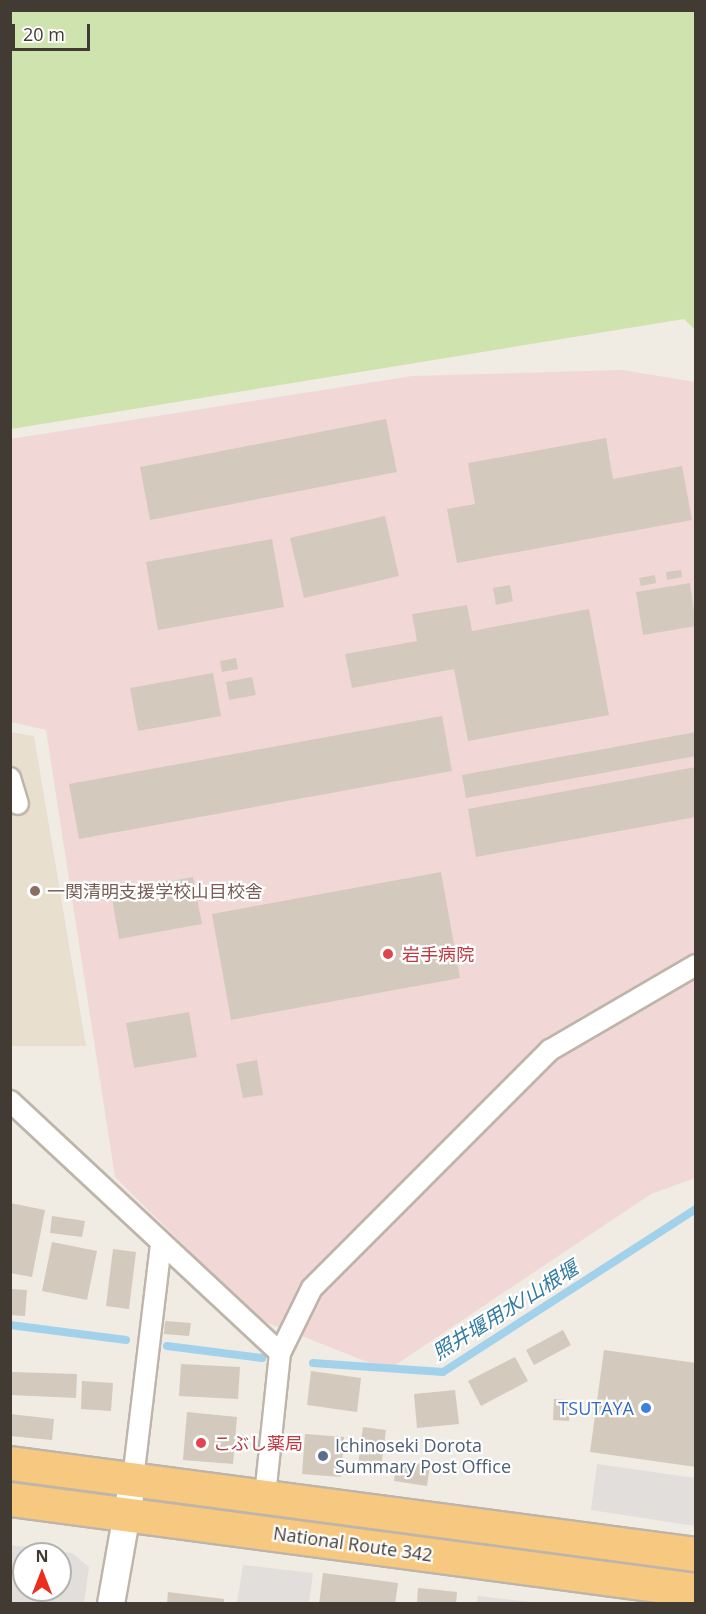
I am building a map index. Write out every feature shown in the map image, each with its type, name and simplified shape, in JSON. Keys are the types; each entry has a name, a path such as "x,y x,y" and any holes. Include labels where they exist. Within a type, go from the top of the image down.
{"highway":[{"name":"National Route 342","path":"10,1463 265,1495 696,1554"},
{"name":"National Route 342","path":"10,1499 696,1590"}],"street":[{"path":"10,778 18,804"},
{"path":"265,1495 280,1353 312,1288 550,1050 696,965"},
{"path":"10,1101 161,1245 280,1353"},
{"path":"111,1604 124,1514 133,1479 161,1245"}],"shaded area":[{"name":"岩手病院","path":"622,370 695,382 695,1178 651,1194 388,1370 258,1319 115,1177 46,730 11,722 10,439 412,376"},
{"name":"一関清明支援学校山目校舎","path":"10,732 34,736 86,1046 11,1046"},
{"path":"597,1464 695,1478 695,1526 591,1510"},
{"path":"11,1545 12,1602 72,1602 72,1553 89,1567 84,1603 11,1603"},
{"path":"243,1565 313,1573 309,1603 237,1603"},
{"path":"478,1596 539,1603 477,1603"}],"green space":[{"path":"11,10 695,11 695,330 684,319 11,429"}],"building":[{"path":"386,419 397,472 150,520 140,467"},
{"path":"606,438 613,479 682,466 692,520 457,563 447,509 475,504 468,463"},
{"path":"385,516 399,576 304,598 290,538"},
{"path":"272,539 284,607 158,630 146,562"},
{"path":"681,570 682,577 667,580 666,572"},
{"path":"655,575 656,583 641,586 639,578"},
{"path":"690,583 696,626 643,635 636,592"},
{"path":"510,585 513,601 496,605 493,588"},
{"path":"467,605 472,631 589,609 609,715 468,741 454,669 352,688 345,654 417,641 412,614"},
{"path":"236,658 238,669 222,672 220,661"},
{"path":"213,673 221,716 138,731 130,688"},
{"path":"252,677 256,695 229,700 226,682"},
{"path":"442,716 452,771 79,839 69,784"},
{"path":"696,732 696,756 466,798 462,775"},
{"path":"696,767 696,817 476,857 468,809"},
{"path":"441,872 460,978 231,1020 212,914"},
{"path":"193,877 202,924 119,939 111,892"},
{"path":"189,1012 197,1057 134,1068 126,1023"},
{"path":"257,1060 263,1095 243,1098 236,1064"},
{"path":"10,1203 45,1210 32,1277 10,1273"},
{"path":"52,1216 85,1221 82,1237 50,1233"},
{"path":"52,1242 97,1251 87,1300 42,1291"},
{"path":"113,1249 136,1252 129,1309 106,1306"},
{"path":"10,1289 27,1290 25,1316 10,1315"},
{"path":"165,1321 191,1323 189,1336 164,1334"},
{"path":"563,1330 571,1345 534,1365 526,1350"},
{"name":"TSUTAYA","path":"604,1350 696,1363 696,1467 590,1452"},
{"path":"515,1357 528,1381 481,1406 468,1381"},
{"path":"181,1364 240,1367 238,1399 179,1396"},
{"path":"311,1371 361,1378 357,1412 307,1405"},
{"path":"10,1372 77,1374 76,1398 10,1395"},
{"path":"82,1381 113,1383 111,1411 81,1409"},
{"path":"455,1390 459,1424 417,1428 414,1394"},
{"path":"554,1399 570,1400 569,1421 553,1420"},
{"path":"187,1412 237,1417 233,1464 183,1460"},
{"path":"10,1414 54,1419 52,1440 10,1436"},
{"path":"363,1427 386,1430 381,1468 358,1465"},
{"path":"305,1434 344,1437 341,1477 302,1474"},
{"path":"397,1461 430,1465 427,1486 394,1481"},
{"path":"323,1573 398,1583 395,1604 319,1604"},
{"path":"418,1588 457,1592 456,1604 417,1604"},
{"path":"168,1592 224,1599 224,1604 167,1604"}],"waterway":[{"name":"照井堰用水/山根堰","path":"313,1363 443,1372 696,1209"},
{"name":"照井堰用水/山根堰","path":"10,1325 126,1340"},
{"name":"照井堰用水/山根堰","path":"167,1346 262,1358"}],"place":[{"name":"一関清明支援学校山目校舎","path":"35,891"},
{"name":"岩手病院","path":"388,954"},
{"name":"TSUTAYA","path":"646,1408"},
{"name":"こぶし薬局","path":"201,1443"},
{"name":"Ichinoseki Dorota Summary Post Office","path":"323,1456"}]}
